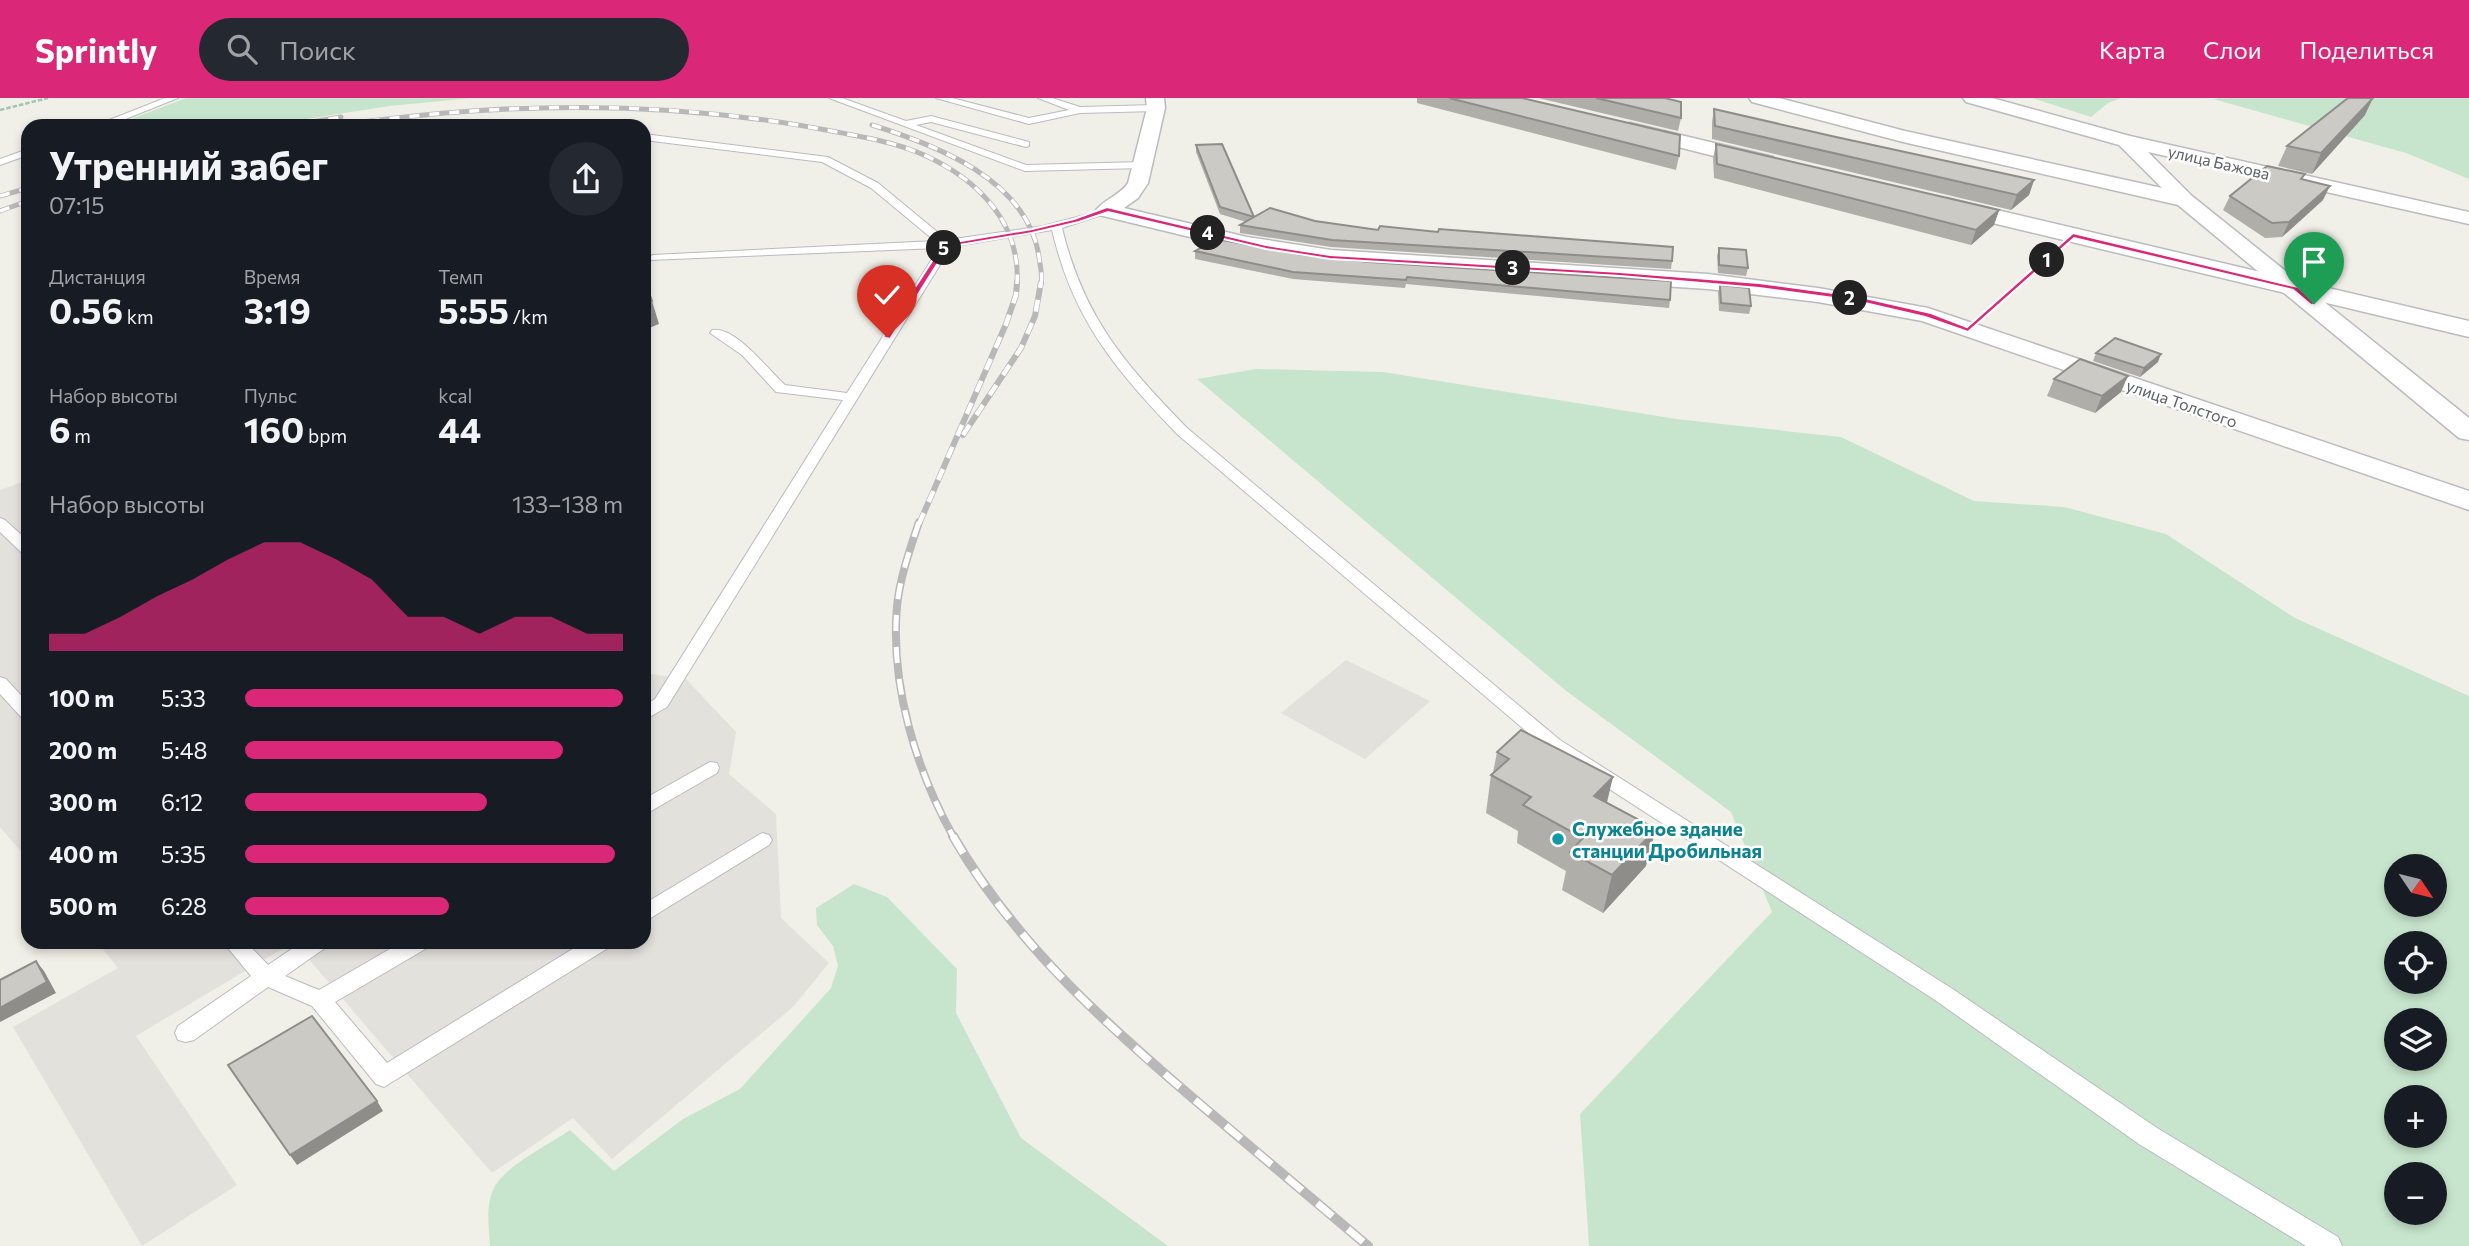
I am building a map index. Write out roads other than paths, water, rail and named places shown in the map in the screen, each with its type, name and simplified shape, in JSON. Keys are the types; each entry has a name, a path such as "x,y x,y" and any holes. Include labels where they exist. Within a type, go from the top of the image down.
{"main road":[{"path":"1609,124 1782,166"},
{"path":"1928,201 2469,329"}],"street":[{"path":"1758,98 1903,136 2185,200"},
{"name":"улица Бажова","path":"1972,98 2126,141 2469,218"},
{"path":"1107,209 1131,194 1138,183 1156,103"},
{"path":"2126,141 2185,200 2469,432"},
{"name":"улица Толстого","path":"1107,209 1308,254 1759,285 1856,299 1928,315 2469,501"}],"lane":[{"path":"118,119 173,98"},
{"path":"834,98 1025,167 1142,165"},
{"path":"941,98 1029,121 1080,110 1156,103"},
{"path":"1043,98 1080,110"},
{"path":"907,124 931,119 1026,145"},
{"path":"651,138 824,159 847,167 881,188 909,216 946,245"},
{"path":"0,157 21,152"},
{"path":"0,162 21,154"},
{"path":"653,258 946,245 1056,225 1107,209"},
{"path":"1056,225 1063,261 1094,331 1128,374 1182,432 1553,744 1943,994 2148,1136 2329,1246"},
{"path":"651,710 661,703 946,245"},
{"path":"716,333 747,352 781,389 850,397"},
{"path":"0,523 21,544"},
{"path":"0,683 21,706"},
{"path":"651,804 710,768"},
{"path":"651,910 762,840"},
{"path":"240,949 266,977 320,1000 384,1077 589,949"},
{"path":"186,1033 307,949"},
{"path":"320,1000 407,949"}],"railway":[{"path":"387,119 516,109 650,109 782,123 901,146 943,165 978,190 992,205 1012,241 1017,283"},
{"path":"329,119 341,117"},
{"path":"872,125 950,155 998,187 1017,207 1031,230 1039,257 1041,284"},
{"path":"0,196 21,190"},
{"path":"0,211 21,204"},
{"path":"963,435 1021,348 1035,316 1041,282"},
{"path":"919,524 1006,324 1016,295 1017,283"},
{"path":"919,522 898,595 898,666 902,696 917,756 954,838"},
{"path":"953,836 978,875 1034,948 1098,1014 1368,1246"}],"place":[{"name":"Служебное здание станции Дробильная","path":"1558,839"}]}
